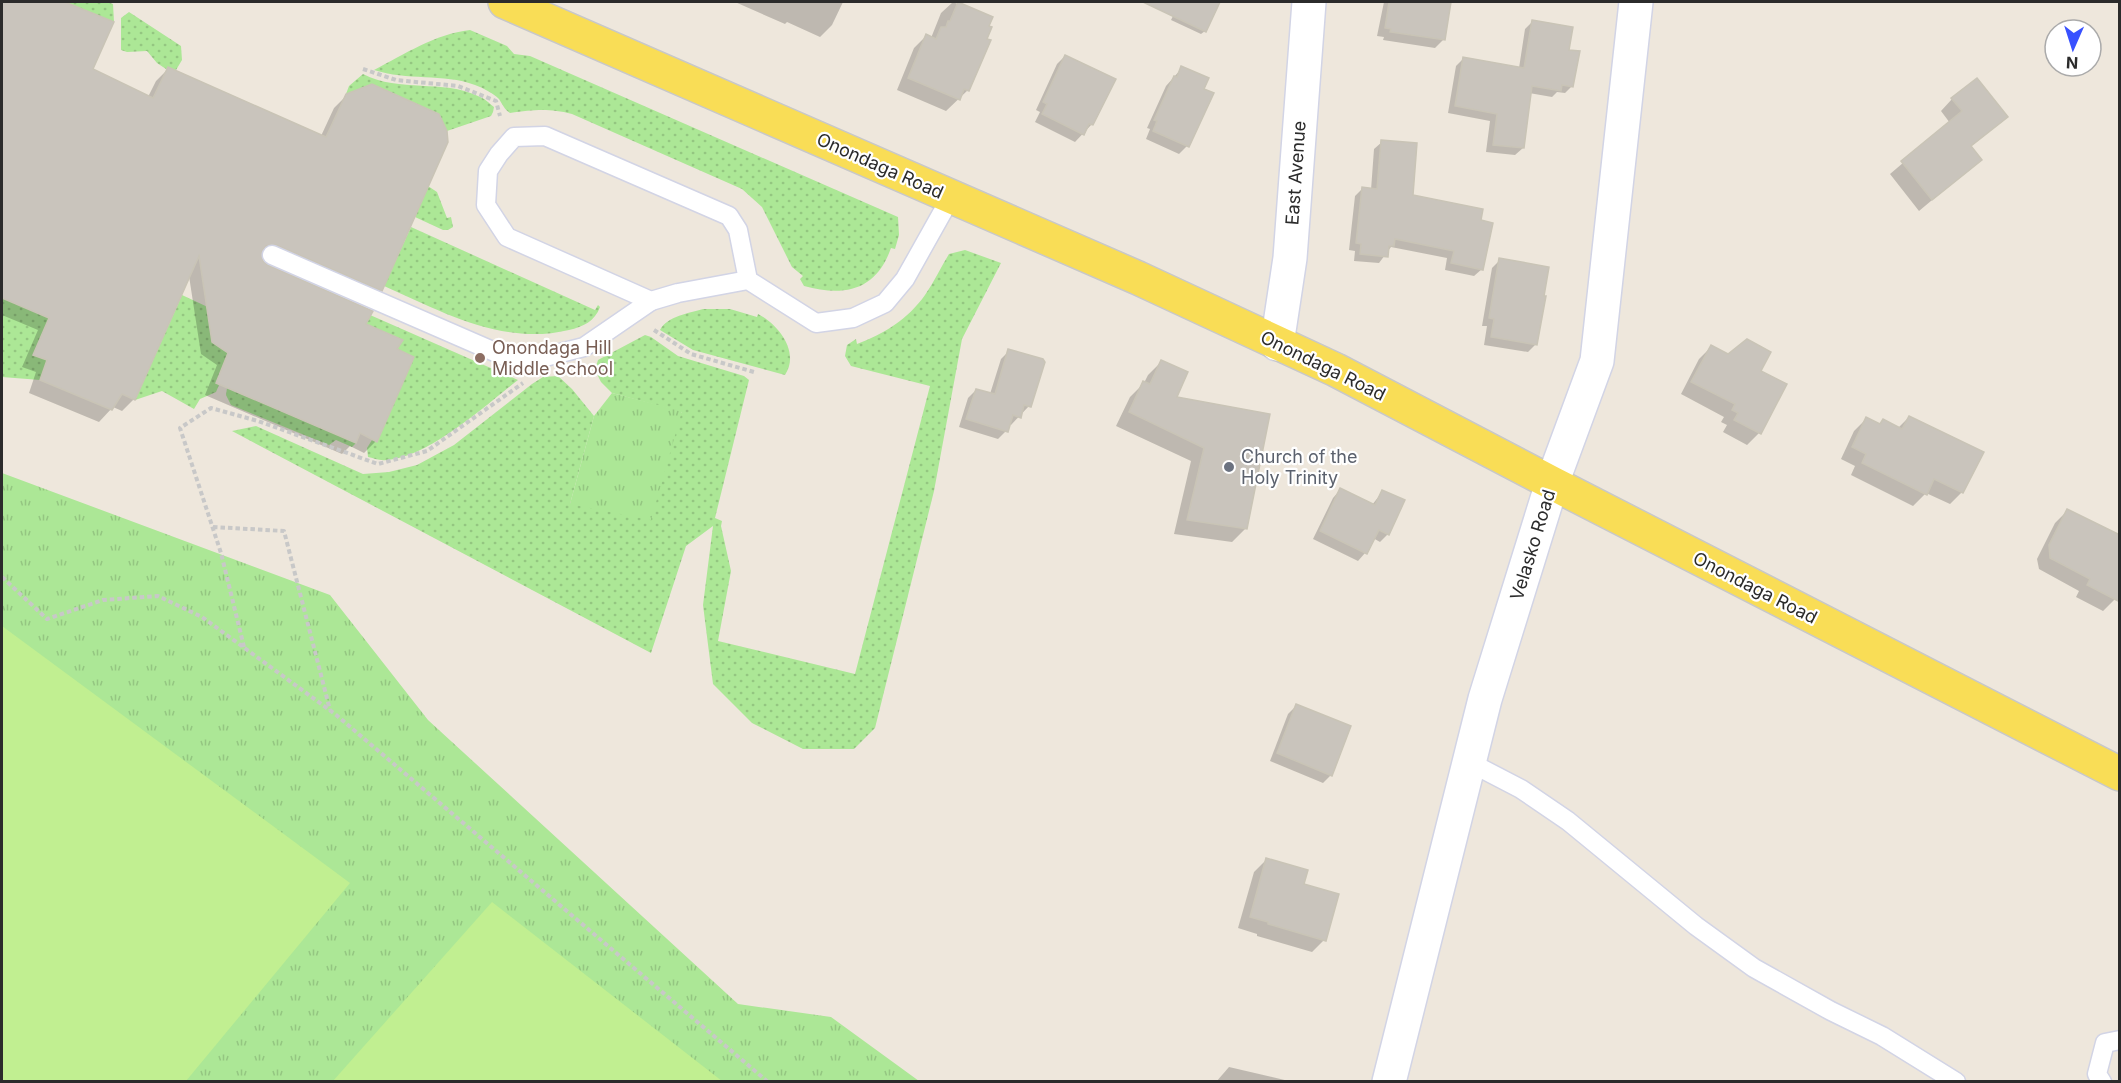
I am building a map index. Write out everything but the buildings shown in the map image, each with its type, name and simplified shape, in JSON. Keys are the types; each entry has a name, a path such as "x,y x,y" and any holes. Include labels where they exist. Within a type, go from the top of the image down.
{"main road":[{"name":"Onondaga Road","path":"505,2 1138,278 1336,370 1551,483 2120,774"}],"street":[{"name":"East Avenue","path":"1277,344 1290,258 1310,2"},
{"name":"Velasko Road","path":"1389,1082 1485,699 1551,483 1597,361 1636,2"}],"lane":[{"path":"651,301 507,237 486,205 488,171 514,137 545,136 729,216 738,230 748,280"},
{"path":"272,255 504,356 537,359 584,347 651,301 678,293 748,280 816,323 853,318 885,303 905,279 951,196"},
{"path":"1469,762 1521,789 1568,821 1696,926 1754,968 1831,1011 1882,1036 1956,1082"},
{"path":"2102,1082 2097,1074 2105,1043 2120,1040"}],"path":[{"path":"363,69 396,80 458,86 496,101 503,125"},
{"path":"652,329 691,354 754,372"},
{"path":"244,647 221,554 180,428 211,408 258,421 378,464 427,451 534,375 537,359"},
{"path":"213,527 284,531 330,711"},
{"path":"2,577 47,619 103,600 158,596 202,617 330,711 768,1082"}],"green space":[{"path":"65,2 113,4 114,22"},
{"path":"129,12 181,46 182,60 176,70 166,69 157,63 147,51 121,50 121,18"},
{"path":"470,30 507,46 514,54 530,56 898,217 899,235 895,249 891,248 877,274 857,287 832,291 804,286 800,279 803,276 792,267 762,207 742,189 572,114 541,110 510,113 497,97 463,81 399,75 374,70 432,40"},
{"path":"363,74 392,83 465,91 480,97 494,107 493,112 491,116 447,131 439,114 372,84 346,94 349,86"},
{"path":"428,186 437,192 447,218 451,217 453,227 448,230 443,230 415,217"},
{"path":"411,227 595,310 598,305 600,307 592,320 584,325 544,334 520,334 497,330 451,316 384,286"},
{"path":"965,250 1001,263 962,339 934,491 875,728 854,749 803,749 752,723 713,684 703,605 713,526 686,546 651,653 232,431 256,426 363,474 389,472 417,465 454,445 532,384 543,377 558,376 594,416 570,504 682,412 612,393 601,382 595,370 598,360 645,335 651,337 678,356 744,376 749,380 715,518 722,521 721,526 731,571 718,641 855,674 930,386 851,366 845,356 847,345 856,339 857,344 877,336 895,325 925,295 949,254"},
{"path":"77,251 34,355 47,360 40,380 2,377 2,298 10,301"},
{"path":"295,282 518,380 455,429 419,451 386,460 368,457 367,448 372,440 377,442 414,357 397,349 403,340 291,292"},
{"path":"182,295 212,309 210,325 212,342 228,353 216,383 219,385 216,392 200,399 194,409 162,391 135,400"},
{"path":"703,309 730,309 757,317 758,314 766,319 780,332 789,348 789,366 785,375 693,350 660,330 673,318"},
{"path":"227,388 356,443 352,447 336,440 329,445 231,405 226,395"},
{"path":"612,393 682,411 651,520 570,504 594,416"},
{"path":"2,473 330,595 428,720 738,1004 831,1017 919,1081 2,1081"},
{"path":"2,626 350,883 186,1081 2,1081"},
{"path":"492,902 722,1081 333,1081"}],"place":[{"name":"Onondaga Hill Middle School","path":"480,358"},
{"name":"Church of the Holy Trinity","path":"1229,467"}]}
